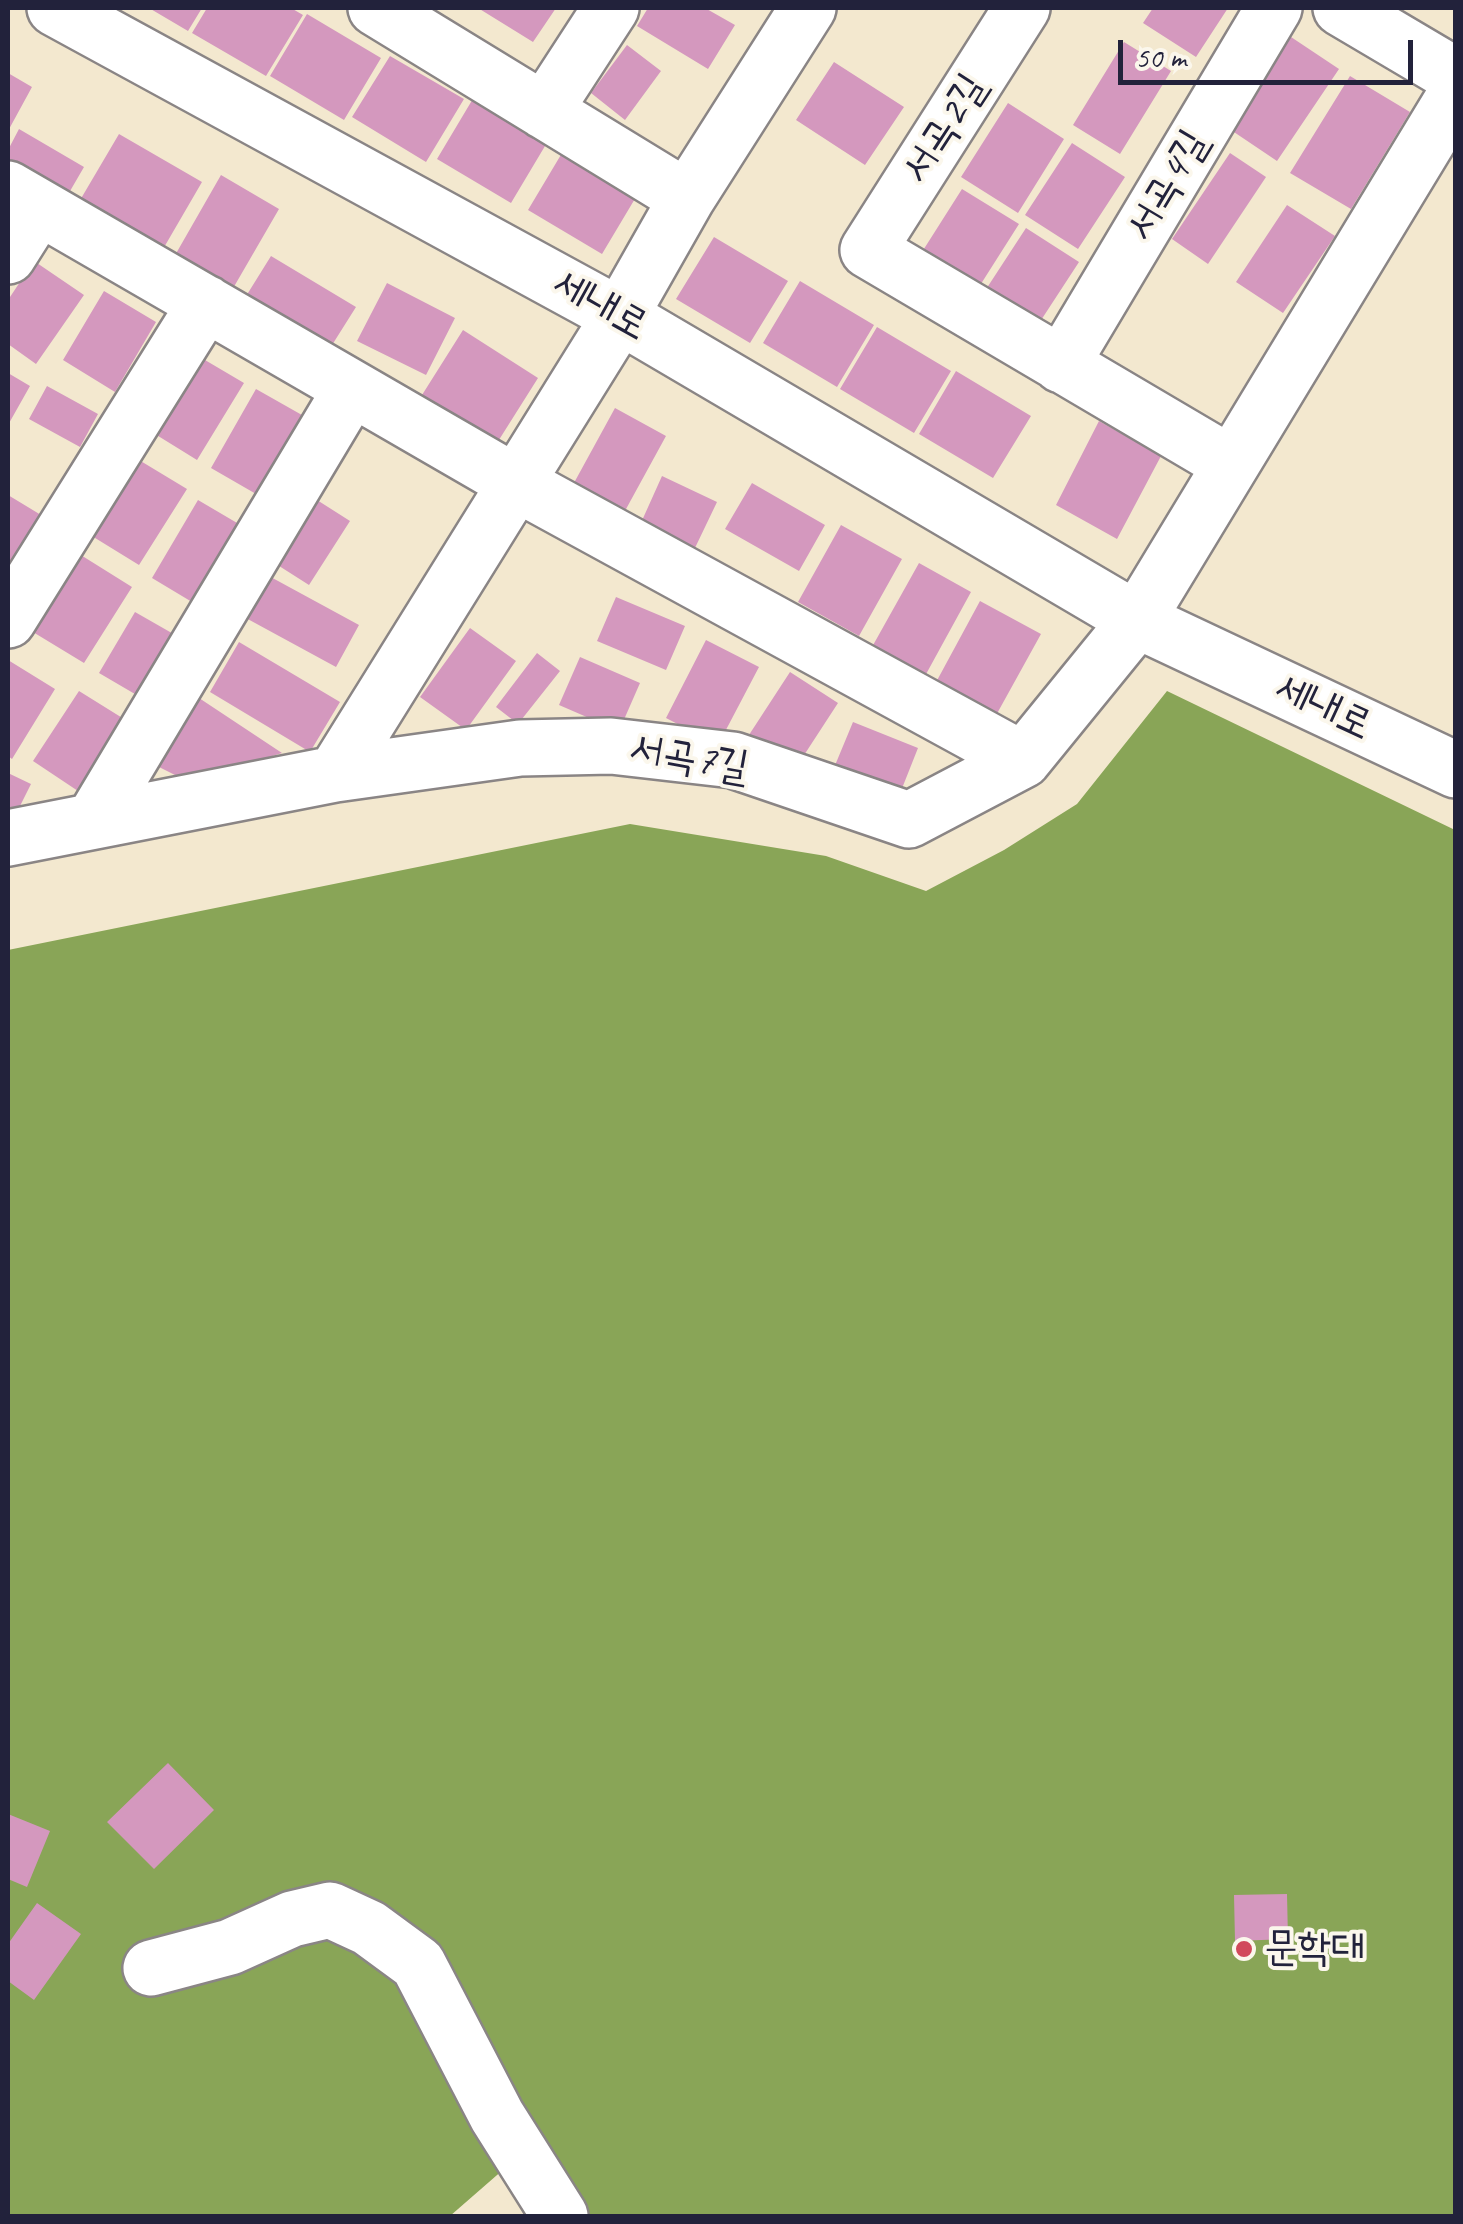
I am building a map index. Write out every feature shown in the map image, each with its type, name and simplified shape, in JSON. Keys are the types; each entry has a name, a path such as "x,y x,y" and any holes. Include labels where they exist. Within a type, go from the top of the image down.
{"street":[{"name":"세내로","path":"55,8 620,316 1136,620 1456,770"},
{"path":"544,110 611,8"},
{"path":"335,774 620,316 687,198 808,8"},
{"name":"서곡2길","path":"1022,8 868,250 1062,365"},
{"name":"서곡4길","path":"1062,365 1274,8"},
{"path":"1341,8 1456,76"},
{"path":"384,10 687,198"},
{"path":"1136,620 1456,94"},
{"path":"8,256 23,198 516,483 1023,760"},
{"path":"8,620 206,303"},
{"path":"1062,365 1231,464"},
{"path":"93,821 352,388"},
{"name":"서곡7길","path":"8,838 335,774 520,748 611,746 733,760 908,820 1023,760 1136,620"},
{"path":"150,1968 230,1947 292,1919 330,1910 370,1928 418,1964 497,2116 560,2216"}],"green space":[{"path":"1167,691 1455,830 1455,2216 571,2216 512,2162 450,2216 8,2216 8,950 630,824 826,856 926,891 1004,850 1077,804"}],"building":[{"path":"149,8 202,8 188,31"},
{"path":"207,8 291,8 303,15 266,76 192,33"},
{"path":"478,8 556,8 533,42"},
{"path":"648,8 705,8 735,25 708,69 637,26"},
{"path":"1153,8 1228,8 1196,57 1143,23"},
{"path":"307,14 381,58 344,120 270,76"},
{"path":"1288,35 1339,69 1277,161 1225,126"},
{"path":"1124,42 1171,71 1120,154 1073,125"},
{"path":"627,45 661,71 625,120 591,93"},
{"path":"390,56 464,99 426,162 352,117"},
{"path":"834,62 904,107 865,165 796,120"},
{"path":"8,73 32,87 8,131"},
{"path":"1350,76 1410,112 1351,209 1290,173"},
{"path":"474,97 548,141 511,203 437,159"},
{"path":"1008,103 1064,139 1018,213 961,177"},
{"path":"19,129 84,167 66,198 8,165 8,150"},
{"path":"119,134 202,182 159,256 76,207"},
{"path":"1072,143 1125,177 1078,249 1025,215"},
{"path":"565,148 639,192 602,254 528,210"},
{"path":"1230,153 1266,177 1208,264 1172,239"},
{"path":"221,175 279,209 228,297 170,264"},
{"path":"962,189 1019,224 972,298 915,263"},
{"path":"1287,205 1335,236 1283,313 1236,282"},
{"path":"1026,228 1079,262 1032,334 979,300"},
{"path":"714,237 788,281 750,343 676,299"},
{"path":"271,256 356,307 327,353 243,301"},
{"path":"34,261 84,295 36,364 8,344 8,300"},
{"path":"800,281 874,325 837,387 763,343"},
{"path":"387,283 455,318 426,375 357,341"},
{"path":"104,291 156,322 115,392 63,360"},
{"path":"877,327 951,371 914,433 840,389"},
{"path":"463,330 538,378 497,443 422,395"},
{"path":"188,350 244,383 197,460 142,426"},
{"path":"956,371 1031,416 993,478 919,434"},
{"path":"8,373 30,386 8,425"},
{"path":"47,386 98,414 80,447 29,419"},
{"path":"256,389 309,419 263,498 211,468"},
{"path":"615,408 666,436 620,520 569,492"},
{"path":"1099,421 1161,456 1117,539 1056,505"},
{"path":"134,457 187,489 139,565 87,533"},
{"path":"662,476 717,502 694,550 640,525"},
{"path":"752,483 825,525 799,571 725,529"},
{"path":"8,495 41,515 12,562 8,560"},
{"path":"198,500 249,530 202,608 152,578"},
{"path":"317,500 350,521 309,585 276,564"},
{"path":"841,525 902,559 859,636 798,602"},
{"path":"76,552 132,587 84,663 28,629"},
{"path":"919,563 971,592 925,676 872,647"},
{"path":"267,575 359,625 336,667 244,617"},
{"path":"616,597 685,626 666,670 597,641"},
{"path":"980,601 1041,634 994,719 934,686"},
{"path":"135,612 177,636 140,697 99,673"},
{"path":"470,628 516,661 466,730 420,697"},
{"path":"706,640 759,667 718,745 666,718"},
{"path":"239,642 340,702 310,752 210,692"},
{"path":"537,653 560,671 518,724 496,707"},
{"path":"580,657 640,683 619,731 559,705"},
{"path":"8,660 55,689 12,759 8,756"},
{"path":"790,672 838,703 795,769 747,738"},
{"path":"79,691 124,719 78,791 33,761"},
{"path":"196,696 282,753 189,782 149,762"},
{"path":"853,722 918,748 897,801 831,775"},
{"path":"8,773 31,784 8,830"},
{"path":"168,1763 214,1810 154,1869 107,1822"},
{"path":"8,1814 50,1831 27,1887 8,1879"},
{"path":"1287,1894 1288,1939 1235,1941 1234,1895"},
{"path":"37,1903 81,1934 34,2000 8,1981 8,1944"}],"place":[{"name":"문학대","path":"1244,1949"}]}
